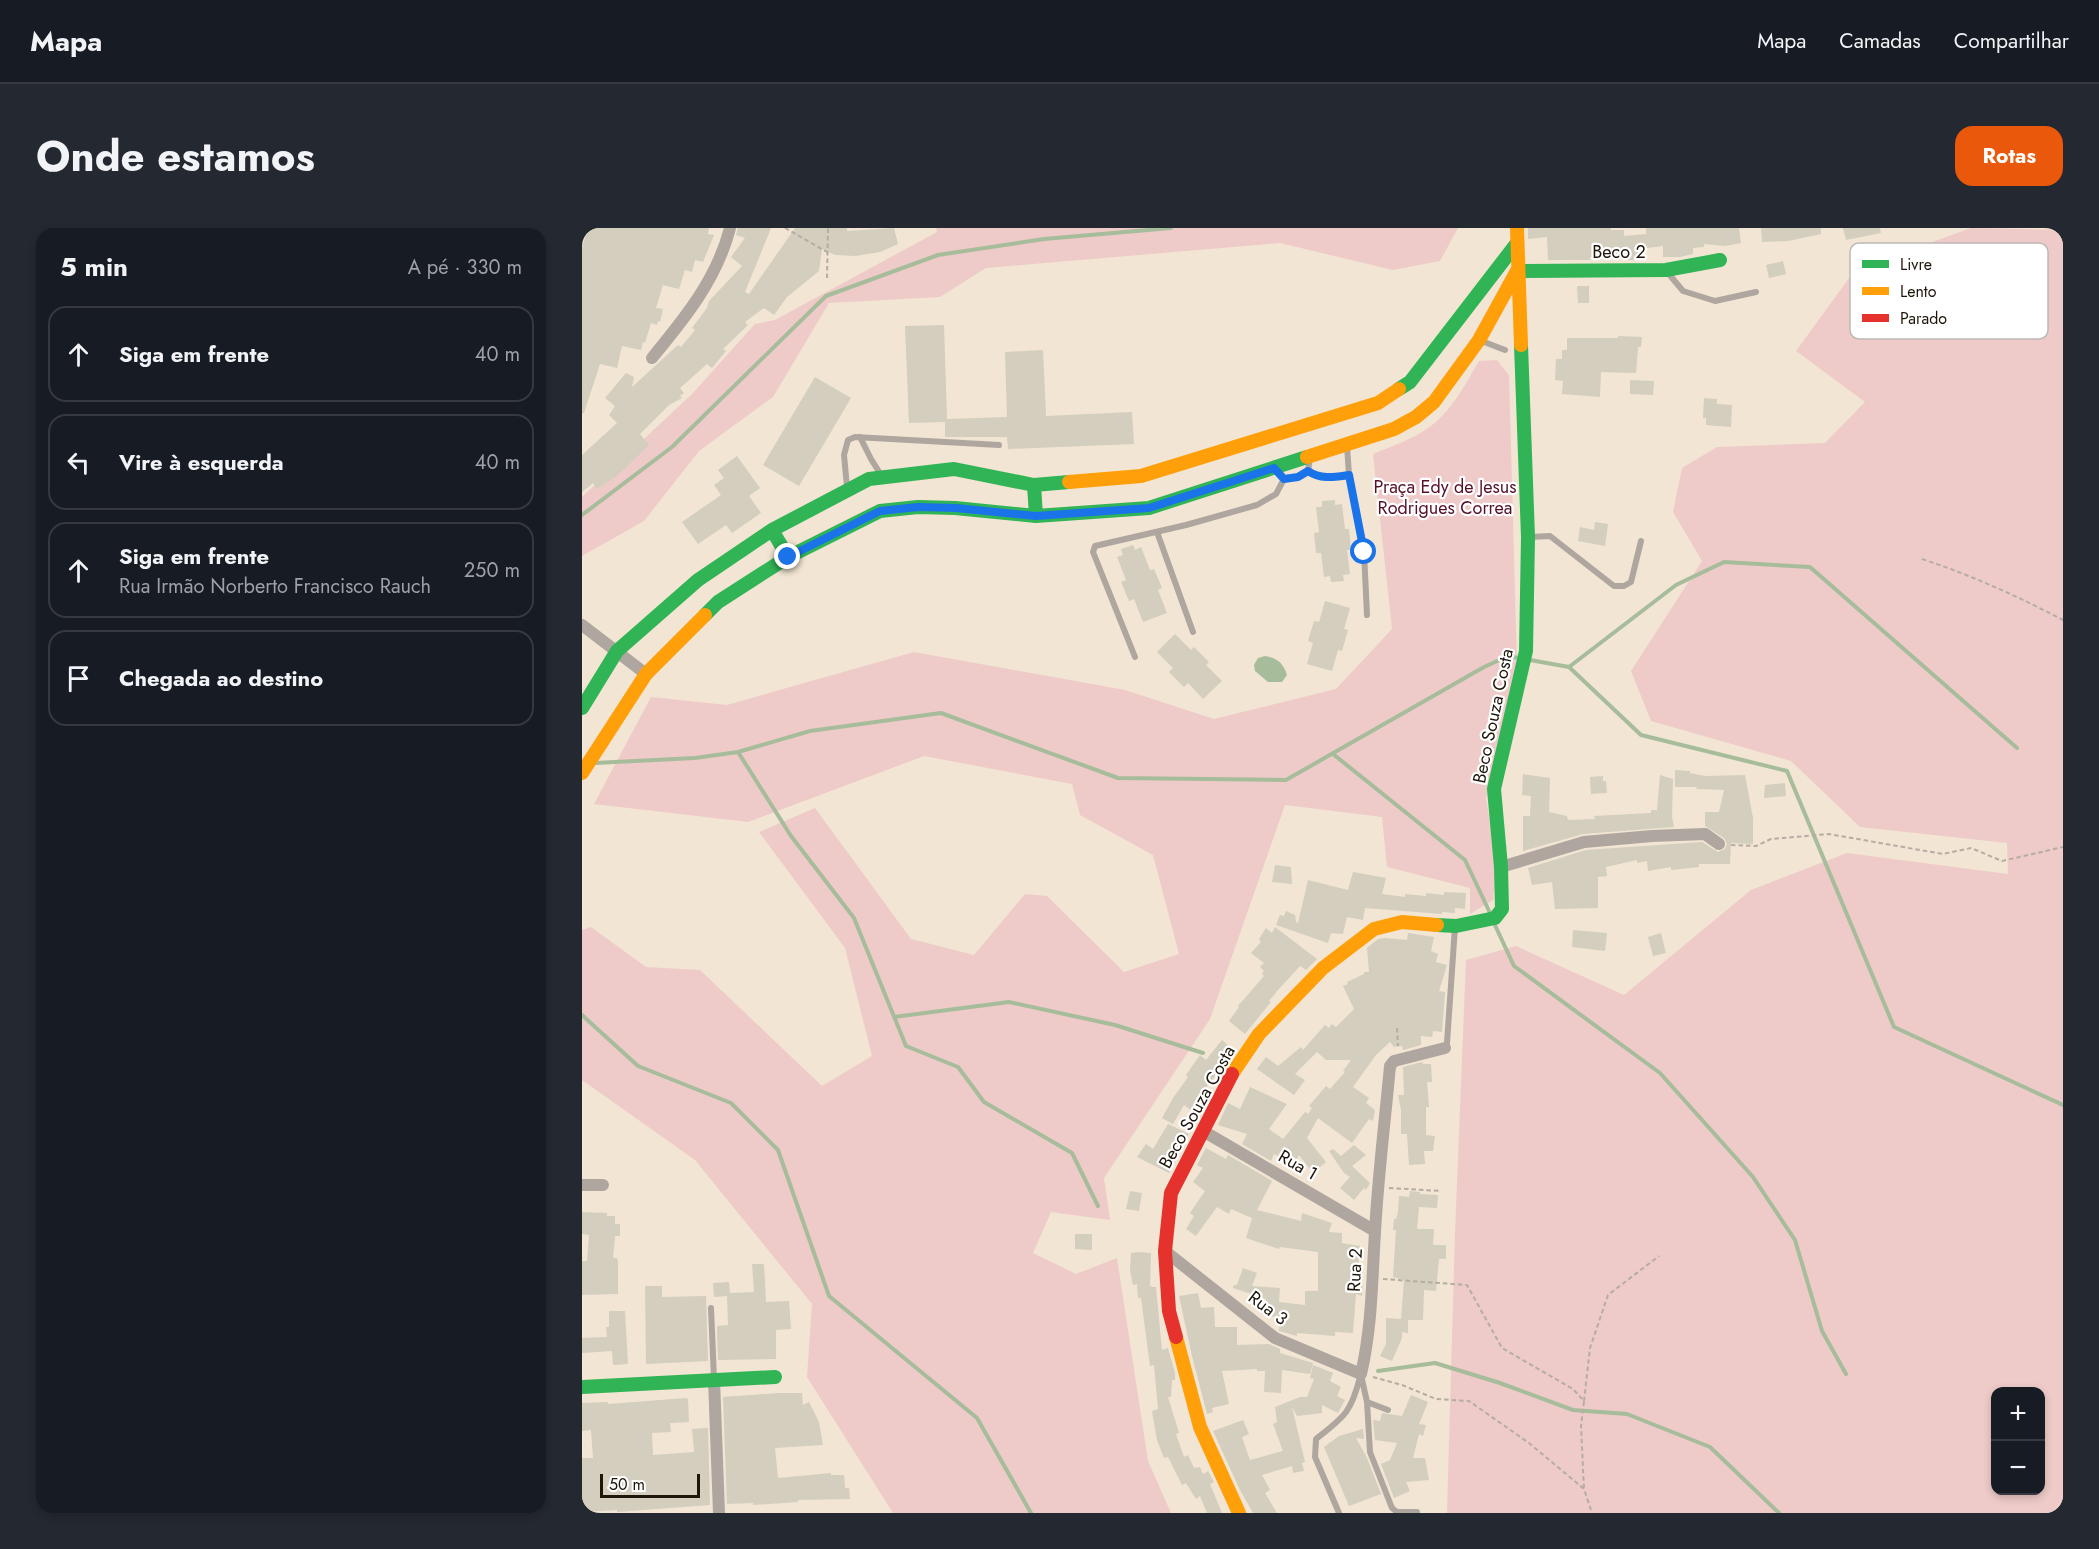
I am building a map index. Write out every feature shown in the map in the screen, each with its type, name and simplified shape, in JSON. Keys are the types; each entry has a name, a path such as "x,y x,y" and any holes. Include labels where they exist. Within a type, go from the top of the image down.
{"street":[{"path":"652,358 693,308 724,252 730,228"},
{"name":"Beco Souza Costa","path":"1239,1513 1200,1427 1169,1311 1165,1251 1171,1193 1228,1080 1259,1034 1323,968 1374,929 1402,922 1455,926 1495,918 1502,909 1494,789 1526,651 1528,537 1517,228"},
{"path":"582,708 617,651 698,580 772,530 869,479 954,469 1034,485 1141,476 1378,403 1410,382 1517,243"},
{"name":"Beco 2","path":"1518,271 1666,270 1720,260"},
{"path":"582,773 646,674 718,602 788,557 880,511 918,507 956,508 1036,516 1149,508 1394,429 1416,417 1434,402 1479,340 1518,271"},
{"path":"1034,485 1036,516"},
{"path":"772,530 788,557"},
{"path":"582,625 646,674"},
{"path":"1501,867 1584,842 1705,834 1719,844"},
{"path":"1399,1059 1445,1048"},
{"name":"Rua 2","path":"1361,1374 1367,1344 1374,1278 1375,1231 1390,1066 1392,1062 1399,1059"},
{"name":"Rua 1","path":"1203,1131 1375,1231"},
{"path":"582,1185 603,1185"},
{"name":"Rua 3","path":"1165,1251 1275,1338 1361,1374"},
{"path":"582,1387 776,1377"},
{"path":"714,1380 720,1513"}],"lane":[{"path":"1666,270 1683,291 1715,301 1756,292"},
{"path":"1479,340 1505,350"},
{"path":"860,436 874,465 883,477"},
{"path":"847,491 844,455 846,444 851,438 860,436 999,445"},
{"path":"1347,445 1349,475 1364,552 1367,615"},
{"path":"1308,471 1310,456"},
{"path":"1274,468 1284,479"},
{"path":"1308,471 1329,477 1349,475"},
{"path":"1284,479 1298,477 1308,471"},
{"path":"1135,657 1095,546 1257,505 1276,494 1284,479"},
{"path":"1157,532 1193,632"},
{"path":"1528,537 1550,536 1614,586 1624,586 1631,582 1641,541"},
{"path":"1445,1048 1455,926"},
{"path":"711,1308 714,1380"},
{"path":"1361,1374 1367,1402 1370,1452 1392,1508 1397,1512 1417,1512"},
{"name":"Rua 2","path":"1339,1513 1315,1457 1314,1448 1316,1439 1341,1419 1354,1401 1361,1374"},
{"path":"1367,1402 1388,1410"}],"path":[{"path":"784,228 827,252"},
{"path":"827,278 828,228"},
{"path":"1922,559 2015,594 2063,620"},
{"path":"1719,844 1756,846 1771,839 1829,834 1943,854 1971,848 2002,861 2063,847"},
{"path":"1397,1028 1399,1059"},
{"path":"1379,1187 1441,1191"},
{"path":"1592,1513 1584,1489 1581,1426 1590,1348 1608,1295 1659,1256"},
{"path":"1374,1278 1467,1286 1502,1348 1573,1389 1584,1401"},
{"path":"1361,1374 1402,1385 1436,1399 1469,1401 1529,1443 1584,1489"}],"green space":[{"path":"936,228 1458,228 1440,261 1393,270 1280,243 986,268 940,297 829,303 773,397 699,451 644,521 582,556 582,497 692,394 755,324 775,320 937,232"},
{"path":"1971,228 2063,230 2063,1513 1447,1513 1466,960 1516,946 1624,995 1751,890 1847,853 2008,874 2007,843 1860,827 1791,761 1651,721 1631,671 1702,561 1673,512 1682,468 1717,447 1825,443 1865,402 1796,351 1850,277 1850,339 2048,339 2048,243 1930,243"},
{"name":"Praça Edy de Jesus Rodrigues Correa","path":"1497,360 1509,375 1517,666 1486,798 1497,865 1493,900 1470,914 1470,888 1387,867 1382,817 1285,805 1210,1019 1104,1178 1110,1220 1051,1212 1033,1253 1076,1274 1117,1258 1148,1461 1171,1513 893,1513 807,1377 812,1304 695,1160 582,1080 582,930 591,927 646,967 700,970 822,1086 872,1056 845,948 759,832 815,808 911,939 974,955 1025,894 1047,896 1124,972 1179,954 1153,855 1080,815 1072,784 924,756 748,822 594,804 651,697 727,705 914,652 1125,690 1214,719 1336,689 1392,629 1373,454 1408,440 1432,425 1456,399 1479,361"}],"shaded area":[{"path":"1265,656 1273,658 1284,667 1287,675 1282,682 1268,682 1255,671 1254,665 1258,658"}],"building":[{"path":"588,228 709,228 708,234 714,235 703,262 695,260 692,272 685,270 679,289 663,285 656,308 663,309 660,322 658,321 657,325 651,323 641,350 622,346 617,368 600,364 584,413 582,413 582,248"},
{"path":"738,228 771,228 745,292 749,294 795,228 847,228 847,231 894,228 898,244 880,252 855,256 835,255 822,249 819,271 787,297 774,315 764,308 745,322 748,325 723,349 726,351 712,368 707,364 680,388 684,393 680,396 682,398 669,405 640,434 649,445 618,475 597,489 593,483 582,492 582,455 617,423 609,415 615,406 605,398 626,373 634,377 632,387 678,345 681,347 695,330 692,328 707,308 709,301 742,266 731,257 745,238 736,235"},
{"path":"1528,228 1611,228 1611,230 1624,230 1624,236 1646,234 1646,228 1739,228 1741,243 1725,246 1704,244 1704,247 1693,248 1693,254 1680,257 1663,257 1663,246 1639,249 1640,260 1625,260 1624,254 1590,257 1590,260 1548,260 1547,237 1528,239"},
{"path":"1761,228 1821,228 1821,234 1788,241 1762,242"},
{"path":"1843,228 1880,228 1881,233 1846,240"},
{"path":"1783,261 1786,274 1769,278 1766,265"},
{"path":"1577,286 1589,286 1589,303 1578,303"},
{"path":"944,325 947,419 1007,417 1005,352 1043,350 1046,416 1132,412 1134,444 1008,449 1007,437 945,437 945,422 909,423 905,326"},
{"path":"1618,336 1642,337 1641,347 1638,347 1636,373 1601,372 1600,397 1562,394 1563,381 1555,380 1556,359 1562,359 1562,350 1567,350 1567,338 1618,338"},
{"path":"815,377 851,398 799,486 763,465"},
{"path":"1630,380 1654,381 1653,395 1630,394"},
{"path":"1704,398 1717,399 1717,404 1732,405 1731,427 1706,425 1706,418 1703,418"},
{"path":"737,456 760,488 749,496 761,513 732,533 726,525 698,544 682,522 721,495 714,485 724,478 718,470"},
{"path":"1335,500 1335,505 1342,504 1345,529 1349,529 1351,550 1347,550 1350,574 1343,575 1344,581 1331,582 1330,576 1324,577 1321,553 1316,553 1314,533 1319,532 1316,507 1322,507 1322,501"},
{"path":"1595,522 1608,524 1605,546 1578,541 1580,527 1594,530"},
{"path":"1133,545 1135,550 1141,547 1150,570 1154,569 1162,588 1158,590 1167,613 1143,622 1134,599 1129,601 1121,582 1126,580 1117,557 1123,555 1121,549"},
{"path":"1325,601 1350,608 1344,629 1348,630 1342,651 1338,650 1332,671 1307,664 1313,643 1308,641 1314,621 1319,622"},
{"path":"1175,634 1191,650 1194,647 1209,662 1206,665 1222,681 1203,699 1188,683 1184,687 1169,672 1173,668 1157,652"},
{"path":"1675,770 1690,771 1690,773 1705,776 1745,775 1753,818 1753,844 1731,843 1730,864 1699,864 1699,867 1671,870 1671,867 1648,871 1647,861 1637,863 1637,860 1606,867 1607,876 1598,877 1598,908 1555,909 1552,882 1532,885 1528,868 1586,850 1702,842 1718,852 1725,849 1727,844 1724,838 1705,826 1705,812 1719,812 1724,790 1675,787"},
{"path":"1523,774 1550,778 1549,812 1567,816 1568,820 1595,819 1594,816 1651,813 1651,810 1657,810 1660,775 1673,779 1674,827 1583,834 1523,851 1523,816 1530,816 1531,796 1522,795"},
{"path":"1603,776 1607,793 1591,794 1590,777"},
{"path":"1785,783 1786,796 1764,798 1765,785"},
{"path":"1275,865 1291,867 1292,884 1272,882"},
{"path":"1353,872 1386,878 1382,894 1405,897 1405,894 1426,896 1426,893 1444,895 1444,892 1466,893 1465,909 1455,908 1455,913 1442,912 1442,914 1365,908 1363,920 1347,917 1343,934 1331,933 1328,943 1276,925 1280,915 1284,916 1286,911 1295,915 1298,923 1308,880 1348,890"},
{"path":"1275,927 1317,959 1306,970 1300,966 1269,1001 1271,1002 1245,1034 1229,1021 1238,1006 1264,976 1262,974 1264,971 1260,967 1264,963 1251,953 1261,942 1259,939 1266,928 1272,933"},
{"path":"1573,930 1607,933 1605,951 1572,947"},
{"path":"1408,933 1434,937 1431,951 1438,954 1436,962 1447,965 1439,991 1445,992 1442,1032 1433,1031 1432,1037 1421,1036 1421,1045 1403,1050 1402,1046 1394,1047 1390,1042 1376,1055 1353,1087 1369,1098 1366,1103 1375,1110 1373,1121 1369,1119 1352,1143 1318,1118 1307,1138 1326,1162 1313,1173 1299,1155 1294,1164 1274,1154 1271,1161 1242,1144 1247,1134 1218,1125 1228,1103 1240,1109 1250,1087 1287,1104 1269,1129 1283,1139 1305,1112 1308,1114 1312,1108 1309,1106 1326,1086 1330,1089 1345,1072 1343,1071 1351,1060 1326,1060 1317,1052 1295,1074 1305,1080 1294,1095 1257,1069 1266,1057 1278,1066 1301,1047 1303,1050 1325,1025 1329,1028 1332,1024 1336,1027 1354,1009 1343,986 1364,972 1369,972 1367,948 1378,939 1407,940"},
{"path":"1661,933 1666,953 1653,956 1648,937"},
{"path":"1222,1040 1232,1049 1213,1073 1216,1075 1200,1095 1202,1096 1196,1105 1191,1110 1184,1105 1173,1124 1162,1118 1200,1055 1206,1060"},
{"path":"1422,1062 1431,1064 1432,1082 1427,1082 1429,1107 1426,1107 1426,1135 1435,1136 1433,1151 1424,1151 1425,1164 1409,1165 1407,1134 1401,1134 1401,1110 1398,1095 1404,1095 1403,1067"},
{"path":"1168,1124 1189,1134 1169,1173 1137,1157 1146,1144 1153,1149"},
{"path":"1354,1145 1366,1155 1352,1166 1370,1183 1366,1190 1364,1188 1354,1200 1340,1188 1350,1177 1344,1173 1329,1151 1333,1149 1341,1156"},
{"path":"1206,1148 1226,1159 1228,1155 1272,1181 1257,1210 1301,1221 1302,1213 1332,1223 1329,1232 1342,1233 1342,1243 1360,1246 1358,1271 1363,1272 1362,1296 1356,1294 1353,1333 1335,1332 1335,1336 1297,1333 1297,1336 1279,1331 1280,1317 1265,1316 1266,1299 1233,1288 1237,1285 1243,1268 1257,1273 1252,1286 1280,1288 1279,1302 1305,1305 1305,1291 1318,1291 1318,1252 1280,1247 1279,1249 1246,1238 1252,1218 1231,1209 1229,1214 1217,1207 1196,1236 1186,1229 1194,1216 1190,1213 1205,1191 1193,1182 1203,1168 1197,1165"},
{"path":"1130,1191 1142,1193 1139,1211 1126,1209"},
{"path":"1410,1191 1438,1195 1437,1208 1419,1207 1417,1229 1434,1229 1433,1245 1446,1245 1446,1259 1439,1259 1436,1291 1424,1290 1423,1320 1408,1320 1408,1333 1402,1332 1402,1338 1392,1361 1380,1356 1386,1344 1386,1318 1401,1319 1404,1280 1393,1277 1396,1230 1393,1230 1394,1219 1398,1212 1399,1196 1409,1197"},
{"path":"582,1212 607,1213 607,1216 615,1216 615,1224 620,1224 620,1236 615,1236 613,1258 617,1258 618,1262 618,1294 582,1295 582,1261 587,1261 589,1235 582,1234"},
{"path":"1075,1234 1092,1234 1092,1250 1075,1249"},
{"path":"1131,1253 1151,1253 1150,1285 1156,1287 1162,1350 1168,1348 1175,1373 1175,1380 1172,1380 1171,1397 1168,1397 1179,1433 1176,1434 1184,1457 1188,1455 1194,1468 1200,1467 1203,1474 1208,1471 1214,1482 1210,1484 1222,1513 1207,1513 1200,1496 1196,1499 1186,1483 1182,1485 1168,1457 1164,1458 1157,1440 1152,1411 1158,1409 1154,1365 1150,1366 1141,1298 1138,1298 1137,1284 1133,1285 1130,1271"},
{"path":"752,1264 764,1264 766,1302 789,1301 791,1329 776,1330 776,1359 718,1360 717,1326 728,1325 727,1296 714,1297 713,1283 729,1282 730,1293 754,1292"},
{"path":"645,1286 662,1286 662,1297 706,1296 708,1361 646,1364"},
{"path":"1198,1293 1201,1308 1214,1307 1215,1327 1237,1327 1237,1345 1269,1344 1280,1349 1280,1353 1313,1363 1310,1374 1282,1370 1281,1393 1264,1392 1265,1371 1257,1371 1257,1369 1222,1371 1229,1404 1212,1408 1213,1412 1207,1414 1179,1296"},
{"path":"609,1311 625,1311 628,1364 613,1365 612,1351 582,1353 582,1338 607,1337"},
{"path":"1313,1365 1333,1373 1330,1381 1341,1387 1337,1396 1345,1400 1338,1413 1322,1405 1322,1413 1297,1416 1292,1407 1305,1462 1302,1463 1304,1471 1293,1473 1292,1466 1262,1475 1270,1490 1265,1493 1277,1513 1253,1513 1213,1431 1243,1420 1249,1434 1242,1437 1250,1460 1283,1451 1273,1424 1277,1422 1275,1407 1300,1397 1307,1397 1314,1379 1310,1378"},
{"path":"802,1393 803,1405 809,1402 819,1422 823,1445 775,1448 778,1478 831,1473 831,1475 844,1475 845,1488 849,1488 850,1499 798,1500 798,1502 753,1505 753,1503 727,1504 723,1397"},
{"path":"1411,1395 1428,1402 1419,1424 1426,1425 1423,1436 1419,1434 1413,1458 1425,1458 1429,1480 1406,1482 1410,1491 1394,1498 1381,1464 1390,1460 1397,1443 1375,1440 1373,1420 1380,1421 1382,1413 1402,1416"},
{"path":"688,1399 689,1422 670,1423 671,1432 652,1433 653,1455 694,1452 692,1429 708,1428 710,1505 617,1512 617,1510 582,1512 582,1458 593,1458 591,1430 582,1431 582,1403 608,1402 608,1404"},
{"path":"1363,1429 1364,1439 1356,1438 1367,1458 1381,1494 1349,1506 1324,1447 1339,1436"}],"waterway":[{"path":"582,515 672,447 826,296 938,255 1044,239 1171,228"},
{"path":"1569,667 1676,585 1724,562 1810,567 2017,748"},
{"path":"595,763 695,758 738,752 810,731 941,713 1118,778 1286,780 1484,667 1508,656 1519,658"},
{"path":"1530,660 1569,667 1641,735 1787,771 1894,1027 2063,1105"},
{"path":"738,752 791,836 854,918 906,1046 958,1067 984,1102 1072,1153 1098,1206"},
{"path":"1333,754 1465,860 1490,913"},
{"path":"1494,923 1514,966 1660,1073 1753,1177 1795,1240 1822,1331 1846,1374"},
{"path":"894,1017 1009,1002 1115,1025 1203,1053"},
{"path":"582,1015 638,1066 731,1103 778,1150 829,1296 977,1418 1031,1513"},
{"path":"1378,1371 1435,1363 1500,1383 1573,1410 1627,1414 1710,1447 1779,1513"}],"traffic: fast":[{"path":"1399,389 1410,382 1517,243"},
{"path":"1518,271 1666,270 1720,260"},
{"path":"1437,925 1456,926 1495,918 1502,909 1494,789 1526,651 1528,537 1521,345"},
{"path":"705,615 718,602 788,557 880,511 918,507 955,508 1036,516 1149,508 1307,457"},
{"path":"582,708 617,651 698,580 772,530 869,479 954,469 1034,485 1069,482"},
{"path":"1034,485 1036,516"},
{"path":"772,530 788,557"},
{"path":"582,1387 775,1377"}],"traffic: slow":[{"path":"1517,228 1521,345"},
{"path":"1307,457 1394,429 1416,417 1434,402 1479,340 1517,271"},
{"path":"1069,482 1141,476 1378,403 1399,389"},
{"path":"582,773 646,674 705,615"},
{"path":"1232,1074 1259,1034 1323,968 1374,929 1402,922 1437,925"},
{"path":"1176,1337 1200,1427 1239,1513"}],"traffic: jam":[{"path":"1176,1337 1169,1311 1165,1251 1171,1193 1232,1074"}],"route":[{"path":"788,557 880,511 918,507 956,508 1036,516 1149,508 1274,468 1284,479 1298,477 1308,471 1329,477 1349,475 1364,552"}]}
